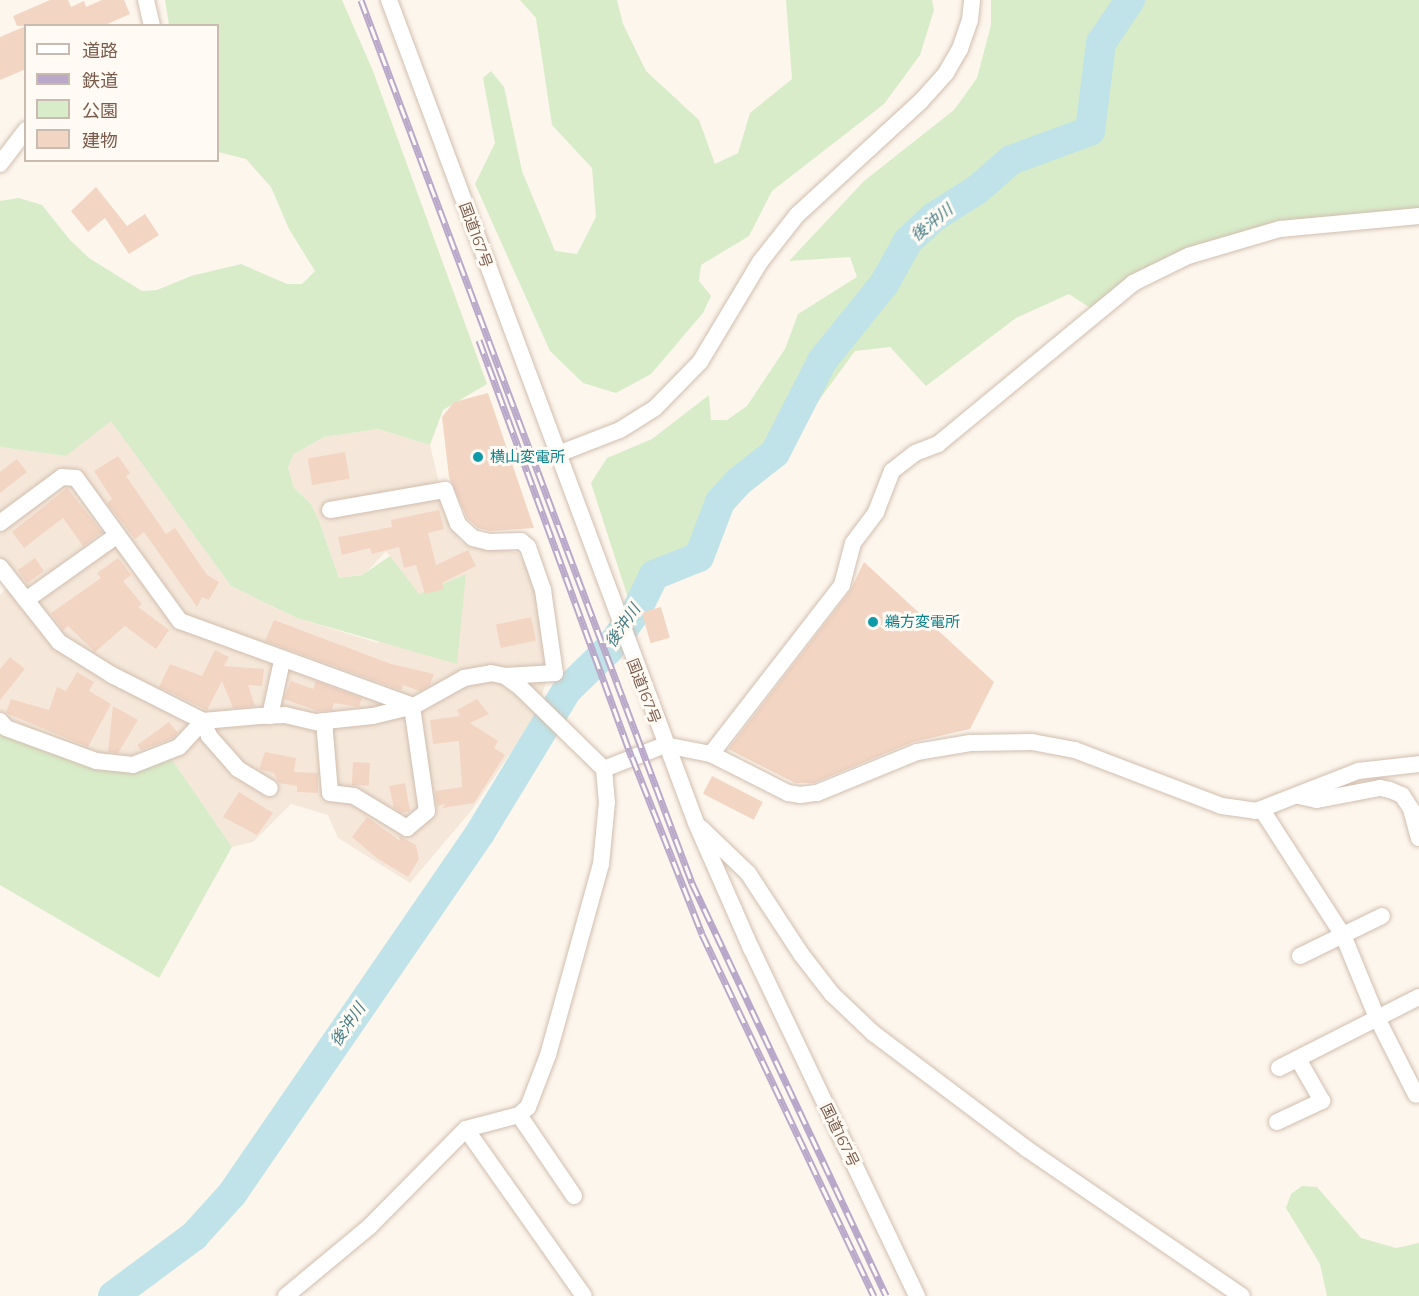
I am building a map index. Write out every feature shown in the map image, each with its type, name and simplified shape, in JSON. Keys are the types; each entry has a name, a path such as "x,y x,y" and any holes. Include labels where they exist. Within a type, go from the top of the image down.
{"street":[{"path":"146,0 152,24"},
{"name":"国道167号","path":"388,0 628,648 696,823 750,948 917,1296"},
{"path":"558,454 620,430 655,408 700,362 760,262 797,215 921,101 946,73 960,49 970,20 972,0"},
{"path":"0,164 24,133"},
{"path":"711,754 842,585 853,543 876,512 892,471 915,453 938,444 1133,283 1188,256 1280,229 1419,216"},
{"path":"0,523 62,477 76,478 180,621 282,661 413,707"},
{"path":"0,567 59,642 74,653 203,721 270,716 324,721 413,707 464,678 491,673 505,676 555,673 543,590 528,547 521,541 489,542 472,538 458,524 445,490 330,510"},
{"path":"26,600 116,536"},
{"path":"270,716 282,661"},
{"path":"286,1296 369,1227 466,1129 519,1115 528,1107 548,1055 601,864 607,802 604,769 520,687 505,676"},
{"path":"324,721 330,793 354,796 407,828 427,811 413,707"},
{"path":"0,721 6,728 96,761 132,765 179,747 203,721"},
{"path":"203,721 209,736 238,769 270,788"},
{"path":"604,769 665,745 711,754 788,793 800,795 817,793 917,752 981,742 1032,742 1075,750 1221,806 1262,810 1358,771 1419,764"},
{"path":"1299,796 1317,800 1380,788 1390,790 1402,795 1407,802 1419,838"},
{"path":"1262,810 1343,935 1377,1018 1416,1095"},
{"path":"696,823 748,873 807,962 832,994 873,1033 1027,1149 1242,1296"},
{"path":"1300,956 1382,916"},
{"path":"1279,1068 1419,997"},
{"path":"1277,1122 1322,1101 1299,1059"},
{"path":"519,1115 574,1196"},
{"path":"466,1129 584,1296"}],"shaded area":[{"path":"111,420 231,586 297,618 378,643 419,595 386,551 365,574 339,578 319,521 311,504 294,488 288,467 294,454 324,437 378,429 430,445 448,521 461,542 517,552 530,570 551,666 535,717 471,811 410,883 338,838 328,815 291,804 253,842 232,847 171,758 133,769 0,721 0,595 15,579 0,558 0,447 66,456"}],"green space":[{"path":"165,0 342,0 373,71 487,384 443,410 430,445 378,429 324,437 294,454 288,467 294,488 311,504 319,521 339,578 362,575 390,556 419,594 466,574 457,664 297,618 231,586 111,421 66,456 0,447 0,201 19,198 42,205 70,240 89,258 142,291 157,290 191,276 241,264 287,284 302,284 315,271 289,229 271,187 246,159 219,152 219,24 169,24"},
{"path":"520,0 617,0 623,24 646,71 699,120 715,164 738,153 750,113 792,79 786,0 932,0 934,10 920,55 884,104 772,191 749,236 701,265 699,281 711,296 703,313 651,374 616,393 583,383 550,351 475,184 495,143 483,78 491,71 504,87 522,171 555,251 577,254 596,217 592,168 552,125 536,18"},
{"path":"991,0 1419,0 1419,225 1288,233 1168,270 1098,313 1069,294 1016,318 926,386 890,347 855,351 811,411 795,442 727,503 715,524 694,547 646,567 638,597 629,601 591,483 607,458 652,439 709,395 711,420 727,420 747,406 785,349 798,314 857,277 850,257 789,261 864,181 954,110 977,78 991,25"},
{"path":"0,721 95,765 171,758 232,847 159,978 0,885"},
{"path":"1302,1186 1317,1187 1361,1238 1396,1248 1419,1243 1419,1296 1327,1296 1320,1264 1286,1208 1291,1194"}],"building":[{"path":"50,0 68,0 71,7 84,1 86,7 102,0 124,0 130,14 108,24 24,24 24,26 17,26 13,16"},
{"path":"24,27 24,70 0,80 0,37"},
{"path":"96,187 127,226 145,214 159,235 129,254 105,218 88,232 71,211"},
{"name":"横山変電所","path":"488,393 534,528 490,531 478,528 467,518 449,477 442,417 454,402"},
{"path":"345,452 350,479 312,485 308,459"},
{"path":"118,456 130,473 126,476 166,534 175,528 207,575 219,582 209,600 202,597 197,607 144,532 135,539 107,503 112,499 94,471"},
{"path":"17,459 27,472 0,493 0,472"},
{"path":"67,488 102,532 83,546 63,518 24,548 12,532"},
{"path":"439,510 444,529 428,533 436,565 468,550 476,566 442,583 444,589 425,594 416,565 404,568 399,547 372,554 370,548 342,555 338,537 392,527 391,520"},
{"path":"35,558 44,571 27,583 18,570"},
{"path":"118,558 131,575 123,581 142,604 138,607 169,630 156,649 125,626 95,652 68,626 63,630 51,613 101,578 97,573"},
{"name":"鵜方変電所","path":"864,562 994,682 970,729 913,742 814,783 795,783 728,749 850,591"},
{"path":"661,607 670,638 651,643 642,613"},
{"path":"531,617 536,640 501,648 496,624"},
{"path":"274,620 391,664 434,674 430,685 420,691 403,685 401,690 265,641"},
{"path":"215,650 229,657 224,666 264,669 262,686 248,685 255,706 233,708 222,681 207,710 159,687 170,664 202,676"},
{"path":"10,657 25,669 0,700 0,669"},
{"path":"77,672 94,682 89,691 111,704 88,747 6,713 11,699 49,710 57,687 66,691"},
{"path":"291,681 313,689 316,681 362,698 359,707 334,703 332,710 318,711 284,699"},
{"path":"477,699 489,714 470,723 498,741 494,748 505,755 474,803 442,808 446,804 437,806 435,791 462,787 459,741 433,744 430,720 460,716 457,710"},
{"path":"113,706 138,720 118,753 108,752"},
{"path":"169,722 178,733 173,738 141,750 137,745"},
{"path":"265,752 296,758 294,772 318,773 318,793 297,792 297,786 279,783 274,773 259,769"},
{"path":"353,762 370,763 369,786 352,785"},
{"path":"712,776 763,802 754,820 703,794"},
{"path":"405,783 410,811 402,813 394,808 389,786"},
{"path":"239,792 273,813 257,835 223,817"},
{"path":"367,817 400,841 399,836 416,845 419,859 408,877 378,859 352,837"}],"waterway":[{"name":"後沖川","path":"113,1296 194,1236 232,1194 480,833 567,690 609,649 637,610 654,575 699,557 720,502 738,482 775,453 822,361 884,284 908,241 934,217 978,189 1011,160 1090,131 1101,43 1130,0"}],"railway":[{"path":"361,0 692,883 886,1296"},
{"path":"479,340 632,757 702,934 874,1296"}],"place":[{"name":"横山変電所","path":"478,457"},
{"name":"鵜方変電所","path":"873,622"}]}
